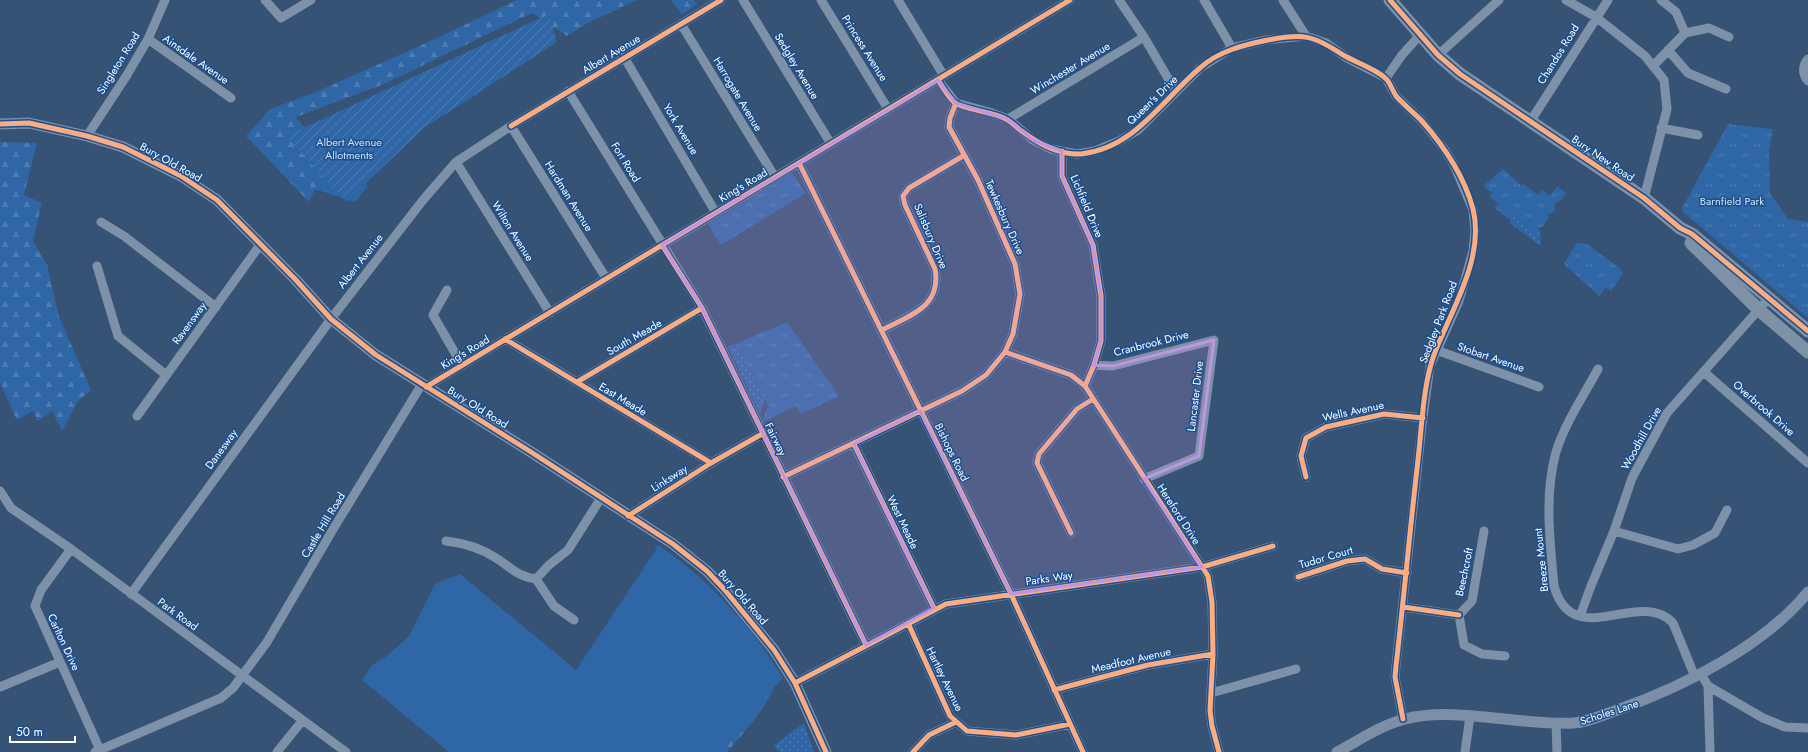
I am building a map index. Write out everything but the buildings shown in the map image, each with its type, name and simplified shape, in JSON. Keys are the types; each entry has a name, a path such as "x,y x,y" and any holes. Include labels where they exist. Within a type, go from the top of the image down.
{"highway":[{"name":"Bury New Road","path":"1390,0 1438,55 1482,90 1644,198 1680,228 1692,234 1808,331"},
{"name":"Bury New Road","path":"1680,228 1688,241 1759,310 1808,352"}],"main road":[{"name":"Bury Old Road","path":"0,124 29,123 87,136 123,147 181,176 217,200 295,279 331,318 376,355 531,452 673,544 707,571 737,604 774,650 795,683 826,752"},
{"name":"Scholes Lane","path":"1337,752 1403,719 1427,715 1470,716 1556,723 1576,723 1599,717 1702,679 1754,640 1807,597"}],"street":[{"name":"Singleton Road","path":"87,136 127,76 148,40 165,0"},
{"path":"265,0 281,18 311,0"},
{"name":"Albert Avenue","path":"331,318 423,200 456,162 568,91 721,0"},
{"name":"Sedgley Avenue","path":"743,0 831,144"},
{"name":"Princess Avenue","path":"821,0 888,109"},
{"path":"898,0 956,104"},
{"name":"King's Road","path":"424,385 505,340 1070,0"},
{"path":"1119,0 1144,37 1176,92"},
{"path":"1204,0 1232,48"},
{"path":"1283,0 1306,36"},
{"path":"1438,55 1499,0"},
{"path":"1566,0 1596,17 1645,56 1664,80 1667,108 1644,198"},
{"name":"Chandos Road","path":"1530,122 1608,0"},
{"path":"1661,0 1676,12 1685,33"},
{"name":"Harrogate Avenue","path":"682,24 775,177"},
{"path":"1653,66 1685,33 1709,28 1729,37"},
{"path":"1386,78 1402,55 1420,35"},
{"name":"Queen's Drive","path":"956,104 989,112 1008,119 1033,140 1051,149 1077,154 1095,151 1119,141 1138,130 1200,68 1232,48 1266,40 1306,36 1326,43 1347,58 1386,78"},
{"name":"Winchester Avenue","path":"1008,119 1144,37"},
{"name":"Ainsdale Avenue","path":"148,40 231,98"},
{"path":"1668,50 1688,73 1726,89"},
{"name":"York Avenue","path":"624,57 716,213"},
{"path":"1808,59 1803,69 1805,78 1808,81"},
{"name":"Sedgley Park Road","path":"1386,78 1396,96 1422,121 1445,150 1463,182 1473,210 1475,231 1473,252 1459,300 1430,366 1395,677 1403,719"},
{"name":"Fort Road","path":"568,91 662,245"},
{"name":"Tewkesbury Drive","path":"783,477 962,391 986,375 1005,352 1013,334 1020,294 1015,264 978,180 963,156 949,127 950,118 956,104"},
{"name":"Hardman Avenue","path":"511,126 606,278"},
{"path":"1662,128 1698,135"},
{"name":"Lichfield Drive","path":"1062,151 1062,176 1093,245 1101,296 1101,341 1094,365 1085,386"},
{"name":"Salisbury Drive","path":"882,330 922,309 934,295 936,278 934,269 905,205 903,196 908,188 963,156"},
{"name":"Wilton Avenue","path":"456,162 550,313"},
{"name":"Bishops Road","path":"799,163 1011,594 1083,752"},
{"path":"101,222 124,236 216,307"},
{"name":"Ravensway","path":"137,416 260,245"},
{"name":"Fairway","path":"662,245 702,308 866,645"},
{"path":"97,266 118,336 166,375"},
{"path":"447,290 433,315 462,365"},
{"name":"Woodhill Drive","path":"1580,616 1614,531 1632,478 1667,414 1769,298"},
{"name":"South Meade","path":"577,382 702,308"},
{"name":"Danesway","path":"131,594 331,318"},
{"name":"East Meade","path":"505,340 711,463"},
{"name":"Cranbrook Drive","path":"1094,365 1113,366 1214,340"},
{"name":"Lancaster Drive","path":"1144,479 1200,456 1214,340"},
{"name":"Stobart Avenue","path":"1436,350 1539,387"},
{"name":"Hereford Drive","path":"1005,352 1071,376 1085,386 1208,576 1211,588 1213,654 1211,693 1212,726 1219,752"},
{"name":"Breeze Mount","path":"1598,369 1556,451 1548,508 1556,592 1562,605 1569,612 1580,616 1597,618 1648,611 1670,619 1674,623 1702,679 1710,752"},
{"name":"Overbrook Drive","path":"1704,372 1808,463"},
{"name":"Castle Hill Road","path":"97,751 221,698 234,688 267,642 335,526 424,385"},
{"path":"1071,533 1037,462 1039,454 1077,409 1093,399"},
{"name":"Wells Avenue","path":"1306,476 1300,456 1306,438 1326,427 1384,414 1423,418"},
{"name":"Linksway","path":"628,516 711,463 762,434"},
{"name":"West Meade","path":"854,444 934,608"},
{"name":"Park Road","path":"0,491 11,508 71,549 346,752"},
{"path":"536,579 549,564 568,550 601,498"},
{"path":"1614,531 1678,549 1693,545 1715,533 1727,510"},
{"name":"Beechcroft","path":"1459,614 1472,601 1484,531"},
{"path":"446,541 462,543 483,551 495,557 523,577 536,579 554,606 574,620"},
{"name":"Parks Way","path":"795,683 934,608 958,601 1202,567 1273,546"},
{"name":"Carlton Drive","path":"71,549 41,590 36,601 37,612 60,662 97,751"},
{"name":"Tudor Court","path":"1298,578 1347,561 1365,559 1382,569 1406,573"},
{"path":"1403,607 1459,614 1464,645 1482,654 1506,656"},
{"name":"Hartley Avenue","path":"908,623 950,716 967,731 1016,735 1070,724"},
{"name":"Meadfoot Avenue","path":"1054,690 1148,665 1213,654"},
{"path":"0,687 60,662"},
{"path":"1211,693 1296,669"},
{"path":"1702,679 1763,718 1785,727 1808,728"},
{"path":"1465,752 1470,716"},
{"path":"276,752 302,721"},
{"path":"913,752 929,735 956,722"},
{"path":"1556,723 1557,752"}],"highlighted area":[{"path":"938,80 956,103 1008,119 1033,140 1062,151 1062,176 1093,245 1101,296 1101,341 1094,365 1113,366 1214,340 1199,456 1144,479 1202,567 1011,594 920,411 854,444 934,608 866,645 702,308 662,245"}],"green space":[{"path":"517,0 637,0 588,23 567,36 532,13 384,84 296,117 328,156 368,186 355,202 315,189 309,202 246,136 270,109 311,94 424,44"},
{"path":"671,0 694,0 697,4 682,15"},
{"name":"Albert Avenue Allotments","path":"549,14 557,42 424,128 346,202 286,136"},
{"name":"Barnfield Park","path":"1728,124 1773,129 1769,151 1770,193 1788,219 1808,222 1808,318 1683,212 1682,208"},
{"path":"0,142 37,143 24,195 42,203 33,241 47,265 59,317 91,390 78,401 62,431 52,411 38,421 33,411 17,420 0,383"},
{"path":"1503,169 1522,186 1524,184 1538,195 1542,190 1550,196 1557,186 1566,193 1560,202 1558,201 1554,206 1556,208 1551,214 1549,213 1549,217 1542,228 1540,227 1536,231 1531,230 1490,197 1492,193 1483,186"},
{"path":"792,173 806,193 721,245 708,224"},
{"path":"1498,204 1531,230 1539,229 1541,244 1539,245 1510,223 1511,221 1495,208"},
{"path":"1576,243 1587,244 1620,268 1623,274 1611,291 1606,287 1599,296 1564,264"},
{"path":"787,322 839,396 801,414 796,406 773,417 738,343"},
{"path":"738,343 765,400 760,414 728,347"},
{"path":"768,406 773,417 765,421 763,419"},
{"path":"658,545 694,573 728,605 757,640 783,678 712,752 449,752 362,680 372,665 387,656 409,636 435,584 460,574 576,670 657,548 655,547"},
{"path":"777,679 768,700 762,709 749,727 727,752 690,752"},
{"path":"804,723 814,752 780,752 773,746"}],"cycle path":[{"path":"511,126 721,0"},
{"path":"426,387 1070,0"},
{"path":"1390,0 1438,55 1460,74 1644,198 1680,228 1692,234 1808,331"},
{"path":"938,80 955,103 1004,118 1029,136 1050,148 1065,153 1081,154 1100,150 1117,143 1132,133 1160,108 1200,68 1215,57 1223,53 1259,42 1299,36 1324,43 1343,55 1385,77 1396,96 1421,120 1438,140 1459,173 1469,196 1476,227 1475,246 1471,264 1458,301 1435,352 1425,391 1395,677 1403,719"},
{"path":"783,477 962,391 986,375 1005,352 1013,334 1020,294 1015,264 978,180 949,127 950,118 956,103"},
{"path":"0,124 29,123 87,136 123,147 181,176 217,200 295,279 331,319 376,355 531,452 673,544 707,571 724,589 774,650 795,683 826,752"},
{"path":"1062,151 1062,176 1093,245 1101,296 1101,341 1094,365 1085,386"},
{"path":"882,330 922,308 929,301 934,292 936,282 935,269 905,205 903,196 909,188 963,156"},
{"path":"799,163 1011,594 1083,752"},
{"path":"662,245 702,308 866,645"},
{"path":"577,382 702,308"},
{"path":"505,339 711,463"},
{"path":"1005,352 1071,375 1085,386 1208,576 1212,602 1213,654 1210,711 1212,726 1219,752"},
{"path":"1071,533 1037,463 1039,454 1077,409 1093,399"},
{"path":"1306,477 1301,456 1306,438 1326,427 1384,414 1423,418"},
{"path":"628,516 711,463 762,434"},
{"path":"854,444 934,608"},
{"path":"795,683 946,604 1202,567 1273,546"},
{"path":"1298,577 1347,561 1365,559 1382,569 1407,573"},
{"path":"1403,607 1459,615"},
{"path":"908,623 950,716 967,731 1016,735 1070,724"},
{"path":"1054,690 1148,665 1213,654"},
{"path":"913,752 929,735 956,722"}]}
